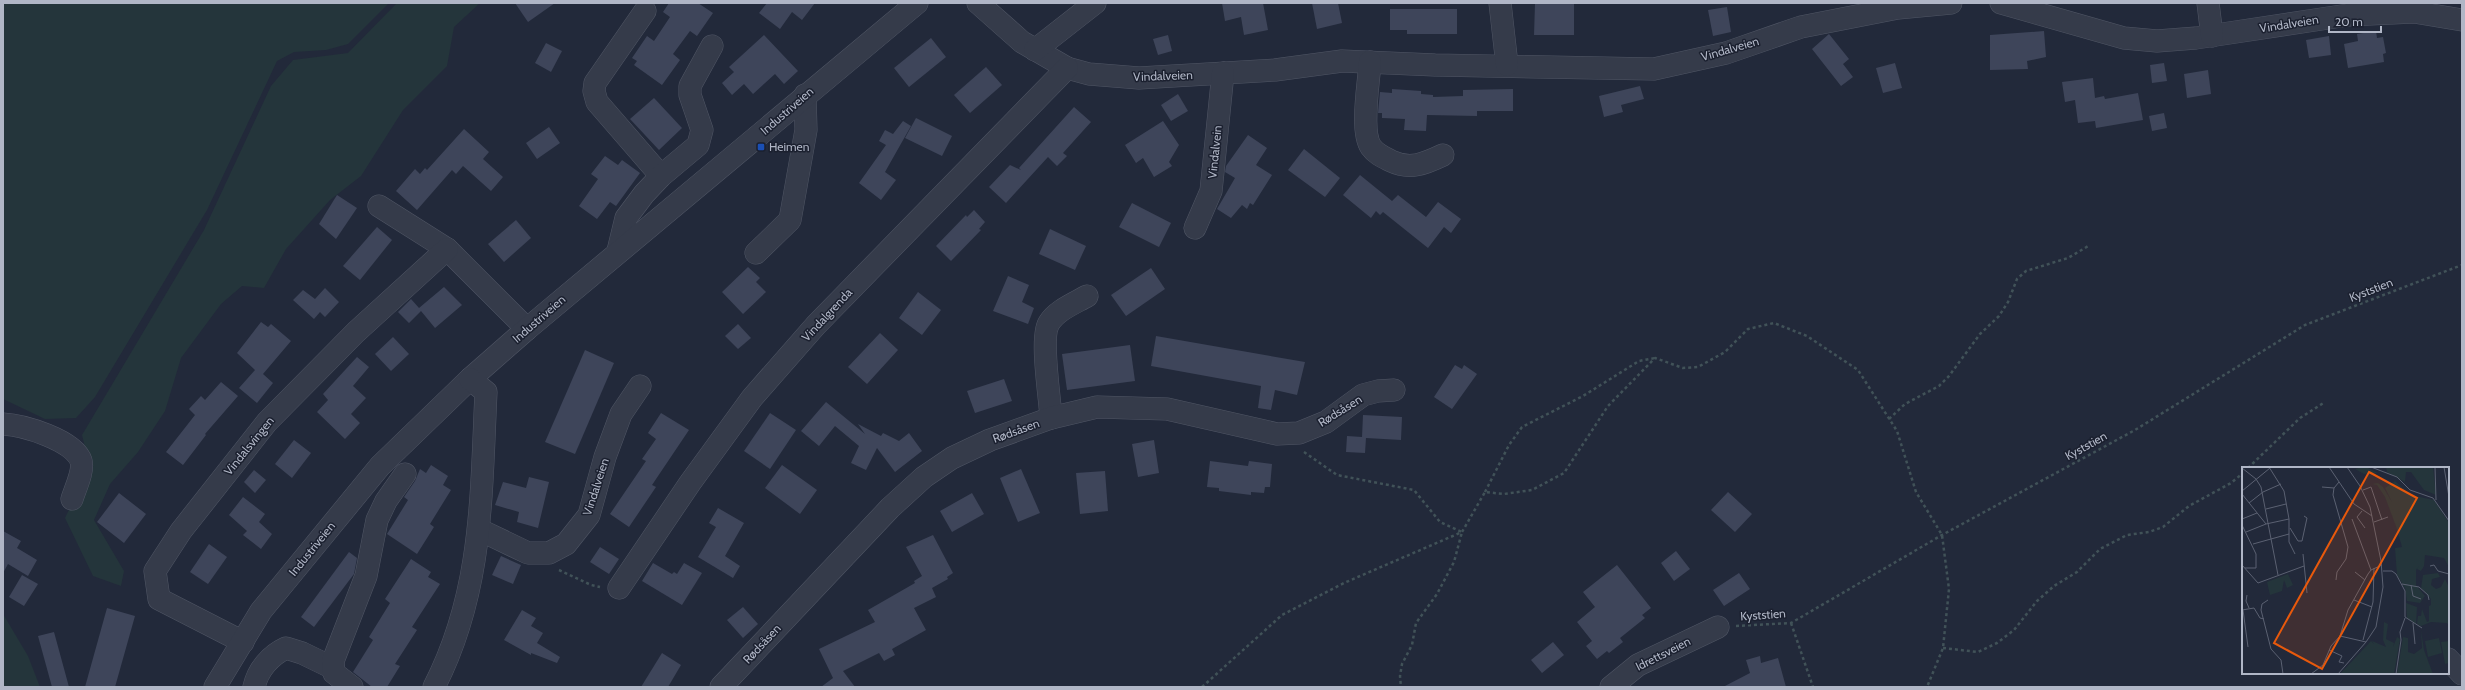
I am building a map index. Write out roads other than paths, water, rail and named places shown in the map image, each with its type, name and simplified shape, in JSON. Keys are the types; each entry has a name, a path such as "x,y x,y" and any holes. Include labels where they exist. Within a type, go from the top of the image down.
{"street":[{"name":"Industriveien","path":"215,687 261,611 380,466 470,379 527,329 618,251 709,178 805,95 917,3"},
{"name":"Vindalveien","path":"978,3 1022,42 1067,68 1089,74 1139,78 1223,73 1342,60 1654,69 1726,52 1801,27 1898,8 1951,3"},
{"path":"1035,50 1095,3"},
{"path":"1500,3 1507,64"},
{"name":"Vindalveien","path":"2001,3 2124,38 2157,41 2212,36 2348,16 2414,12 2462,20"},
{"path":"2208,3 2212,36"},
{"path":"645,11 595,83 594,91 597,102 661,176"},
{"path":"618,251 626,218 661,176 698,145 702,130 690,96 690,86 712,46"},
{"path":"1370,62 1366,128 1370,146 1380,156 1403,166 1418,166 1443,156"},
{"name":"Vindalgrenda","path":"618,588 690,483 752,398 816,325 1067,68"},
{"name":"Vindalvein","path":"1195,228 1211,191 1223,73"},
{"path":"756,253 790,220 806,130 805,95"},
{"path":"379,206 447,250 527,329"},
{"name":"Vindalsvingen","path":"242,642 159,599 155,571 181,531 267,422 356,332 447,250"},
{"path":"1051,418 1046,351 1046,328 1057,314 1087,296"},
{"path":"434,687 446,664 466,604 480,530 486,392 470,379"},
{"name":"Vindalveien","path":"480,530 528,553 540,554 557,550 575,535 589,515 605,457 621,414 640,386"},
{"name":"Rødsåsen","path":"721,687 890,508 924,476 952,458 990,440 1051,418 1097,408 1167,409 1277,434 1299,433 1326,422 1364,395 1378,391 1394,390"},
{"path":"3,424 32,429 70,447 78,454 81,462 72,499"},
{"path":"352,687 336,676 333,668 334,658 366,576 377,520 386,501 405,474"},
{"name":"Idrettsveien","path":"1611,687 1638,665 1718,627"},
{"path":"254,687 266,664 275,654 286,648 302,653 333,668"},
{"path":"2449,660 2462,674"}],"place":[{"name":"Heimen","path":"761,147"}]}
